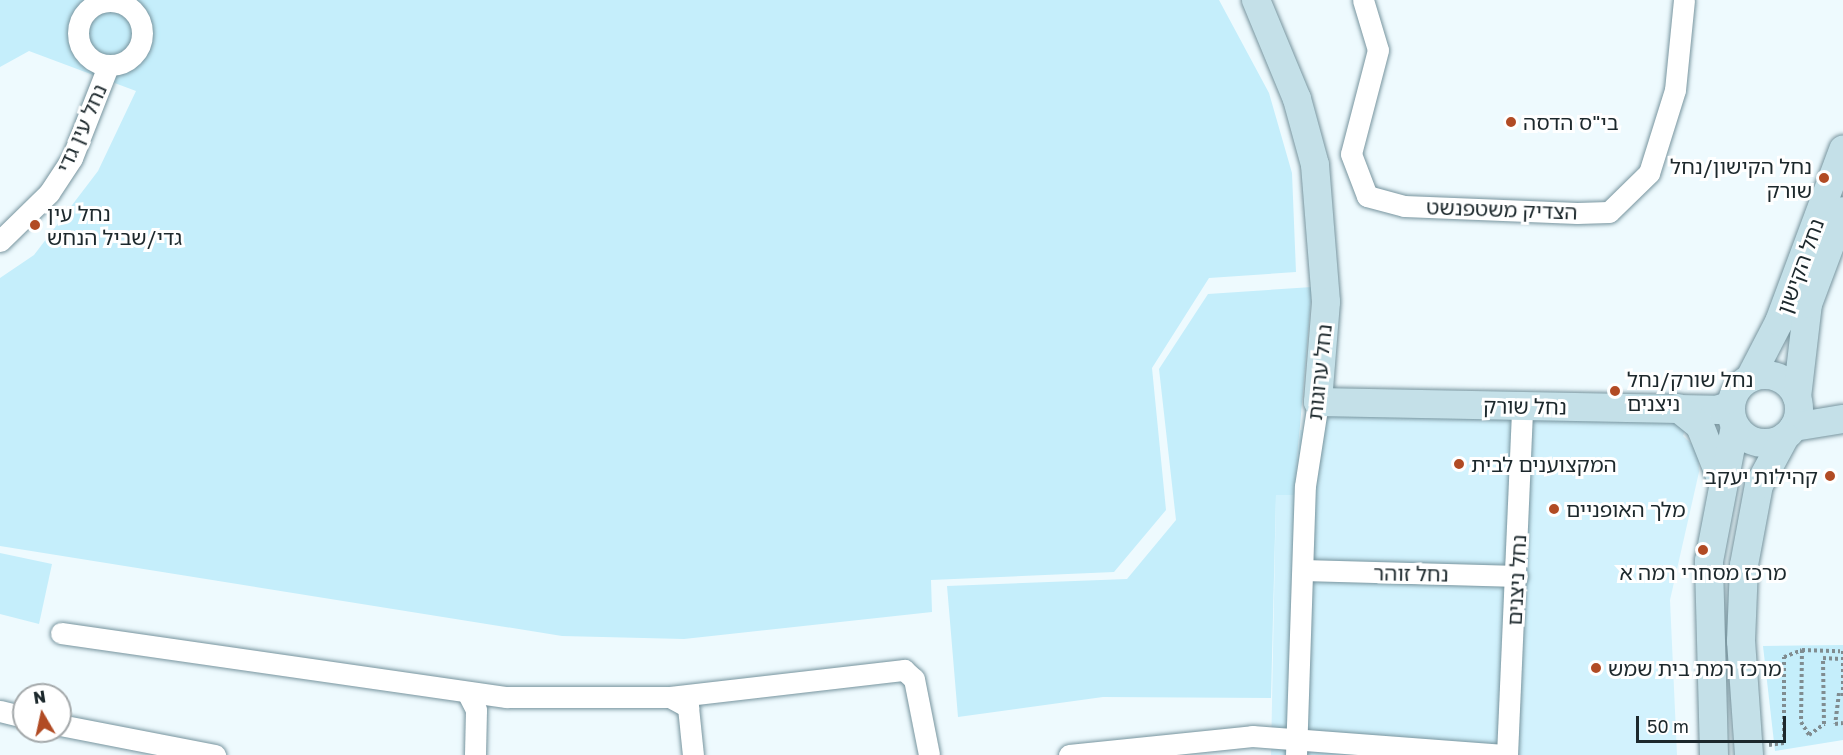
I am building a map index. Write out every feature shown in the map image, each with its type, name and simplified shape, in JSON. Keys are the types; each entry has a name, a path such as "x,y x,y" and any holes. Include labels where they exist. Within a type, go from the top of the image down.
{"main road":[{"name":"נחל ערוגות","path":"1256,0 1297,99 1315,165 1326,302 1318,402"},
{"name":"נחל הקישון","path":"1750,378 1779,322 1843,150"},
{"path":"1759,750 1741,641 1744,566 1759,485 1794,415 1808,304 1843,211"},
{"path":"1714,755 1707,594 1736,390 1750,378 1778,377 1794,415"},
{"name":"נחל שורק","path":"1318,402 1678,408 1718,410 1733,416"},
{"path":"1678,408 1700,426 1722,481"},
{"path":"1733,416 1756,442 1794,415 1843,412"},
{"path":"1794,415 1843,419"}],"street":[{"name":"הצדיק משטפנשט","path":"1363,0 1377,50 1351,154 1367,196 1404,206 1577,213 1609,212 1649,173 1675,90 1684,0"},
{"name":"נחל עין גדי","path":"0,241 49,192 72,158 108,66"},
{"name":"נחל ערוגות","path":"1296,747 1304,570 1305,486 1318,402"},
{"name":"נחל ניצנים","path":"1296,747 1507,755 1517,576 1521,406"},
{"name":"נחל זוהר","path":"1304,570 1517,576"},
{"path":"61,633 467,692 670,697 904,670 914,679 929,755"},
{"path":"467,692 477,710 476,755"},
{"path":"670,697 688,707 693,755"},
{"path":"72,727 215,755"},
{"path":"1069,755 1252,736 1296,747"}],"path":[{"path":"1759,750 1784,743 1784,657 1802,650 1842,651 1835,724 1843,723"},
{"path":"1802,650 1801,722 1809,735 1819,733 1824,724 1823,658 1841,659"},
{"path":"1839,692 1843,698"}],"shaded area":[{"path":"0,0 1219,0 1269,93 1292,173 1296,272 1209,278 1152,368 1166,510 1114,572 931,580 932,612 684,639 562,636 0,546 0,278 34,255 98,171 136,91 29,51 0,67"},
{"path":"1312,287 1294,495 1276,495 1271,698 1103,697 958,717 947,586 1127,579 1176,520 1159,369 1208,294"},
{"name":"מרכז רמת בית שמש","path":"1327,412 1688,419 1683,436 1698,450 1699,472 1670,600 1677,755 1271,755 1276,495 1294,495 1300,430 1323,431"},
{"path":"0,553 52,564 39,624 0,614"},
{"path":"1843,645 1843,740 1775,751 1763,646"}],"place":[{"name":"בי\"ס הדסה","path":"1511,122"},
{"name":"נחל הקישון/נחל שורק","path":"1824,178"},
{"name":"נחל עין גדי/שביל הנחש","path":"35,225"},
{"name":"נחל שורק/נחל ניצנים","path":"1615,391"},
{"name":"המקצוענים לבית","path":"1459,464"},
{"name":"קהילות יעקב","path":"1830,476"},
{"name":"מלך האופניים","path":"1554,509"},
{"name":"מרכז מסחרי רמה א","path":"1703,550"},
{"name":"מרכז רמת בית שמש","path":"1596,668"}]}
